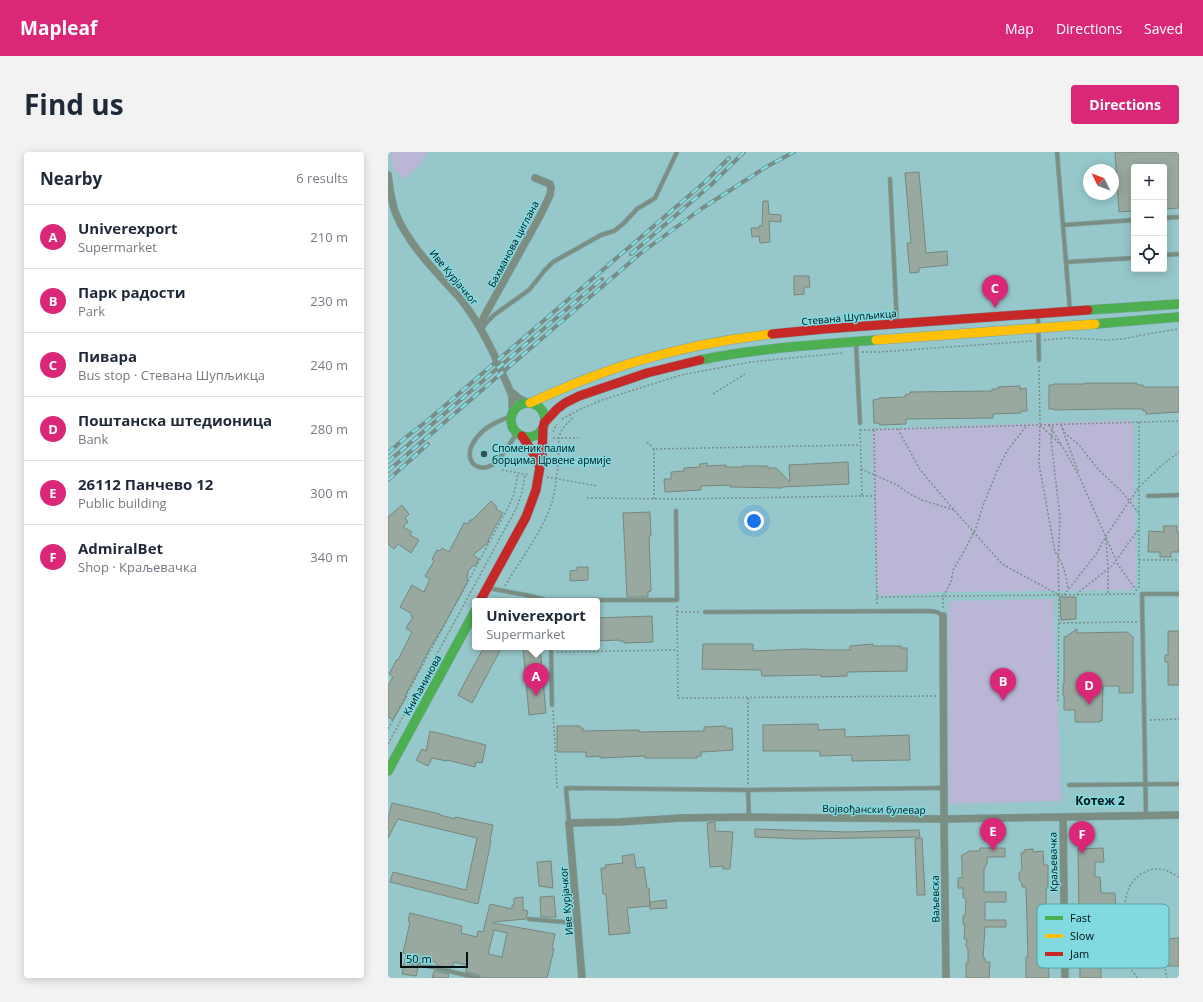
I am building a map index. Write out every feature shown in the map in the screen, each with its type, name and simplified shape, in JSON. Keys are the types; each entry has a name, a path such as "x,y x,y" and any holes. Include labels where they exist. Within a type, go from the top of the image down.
{"main road":[{"name":"Стевана Шупљикца","path":"529,403 602,372 638,361 675,351 745,338 1179,304"},
{"path":"519,434 532,436 540,431 557,409 570,400 664,368 745,351 1179,317"},
{"path":"482,598 526,517 536,490 540,467 542,455 544,418 541,410 535,404 529,403 519,405 512,414 512,425 540,467"},
{"name":"Книћанинова","path":"389,765 472,615"}],"street":[{"name":"Иве Курјачког","path":"388,175 390,193 396,214 406,232 418,250 459,298 481,328 498,360 512,397 512,414"},
{"name":"Бахманова циглана","path":"481,328 486,313 540,216 550,195 550,184 535,178"},
{"path":"510,390 520,399 529,403"},
{"name":"Ваљевска","path":"943,616 946,978"},
{"name":"Војвођански булевар","path":"569,823 619,822 681,818 749,817 944,820 1179,816"},
{"name":"Краљевачка","path":"1063,817 1064,904"},
{"name":"Иве Курјачког","path":"569,823 582,978"},
{"name":"Краљевачка","path":"1065,968 1065,978"}],"lane":[{"path":"481,328 494,315 529,290 553,262 601,235 614,231 637,209 655,198 677,152"},
{"path":"1057,152 1071,312"},
{"path":"890,178 897,325"},
{"path":"1167,218 1179,217"},
{"path":"1063,225 1131,220"},
{"path":"1167,255 1179,254"},
{"path":"1067,262 1131,258"},
{"path":"1038,314 1039,360"},
{"path":"856,342 860,423"},
{"path":"512,414 483,431 476,439 470,451 472,462 482,468 493,464 500,458 519,434"},
{"path":"1148,496 1179,495"},
{"path":"600,601 677,600 676,510"},
{"path":"487,588 538,598"},
{"path":"1146,816 1143,622 1141,594 1179,594"},
{"path":"706,612 928,611 937,612 943,616"},
{"path":"551,652 552,705"},
{"path":"1069,785 1179,784"},
{"path":"569,823 566,788 748,790 944,788"},
{"path":"748,790 749,817"},
{"path":"529,919 577,923"},
{"path":"411,962 478,978"}],"path":[{"path":"578,438 552,438 557,424 570,414 602,400 680,375 751,362 857,352 879,352 1068,338 1106,340 1122,339 1179,329"},
{"path":"1039,360 1039,464 1055,552 1062,562 1068,590"},
{"path":"713,394 745,374"},
{"path":"860,430 1179,421"},
{"path":"1138,422 1139,560 1141,594"},
{"path":"860,423 862,496"},
{"path":"1053,424 1051,440 1060,517 1058,556 1058,701"},
{"path":"1061,424 1080,478"},
{"path":"1061,424 1065,432 1080,446 1097,468 1123,493 1139,513"},
{"path":"943,616 943,597 951,582 954,570 974,532 997,471 1007,451 1027,425"},
{"path":"1040,425 1063,447"},
{"path":"1048,425 1063,447 1080,478 1118,565 1141,594"},
{"path":"898,429 919,468 1002,564 1059,595"},
{"path":"874,430 877,611"},
{"path":"647,442 654,449 654,499"},
{"path":"654,449 860,445"},
{"path":"1064,595 1097,553 1106,536 1139,488 1162,465 1179,452"},
{"path":"861,469 897,485 922,500 954,510"},
{"path":"388,744 517,507 522,492 525,474 502,470"},
{"path":"388,729 510,504 514,494 518,473"},
{"path":"548,477 598,486"},
{"path":"587,498 654,499 875,496"},
{"path":"1077,595 1116,560 1139,530"},
{"path":"1106,536 1108,595"},
{"path":"1139,560 1179,560"},
{"path":"877,597 1141,594"},
{"path":"677,600 678,698 943,696"},
{"path":"677,612 706,612"},
{"path":"1059,623 1143,622"},
{"path":"551,652 678,650"},
{"path":"748,698 748,790"},
{"path":"552,705 557,787 566,788"},
{"path":"1144,720 1179,719"},
{"path":"1125,904 1131,884 1140,875 1148,870 1159,869 1168,871 1179,877"},
{"path":"1131,968 1137,978"},
{"path":"1165,969 1167,978"}],"shaded area":[{"path":"391,152 428,152 420,165 404,179 393,169"},
{"path":"1130,420 1133,424 1136,584 1134,589 939,592 878,596 873,489 873,429"},
{"path":"1053,599 1062,801 949,804 949,601"}],"building":[{"path":"1115,152 1179,152 1179,208 1167,209 1167,164 1131,164 1131,211 1119,212 1119,164 1116,164"},
{"path":"919,172 926,253 947,251 948,265 919,268 919,272 910,273 907,243 911,243 905,173"},
{"path":"763,201 768,201 769,214 781,215 781,222 769,221 770,242 760,243 759,236 752,237 751,228 759,228 759,226 762,226"},
{"path":"794,276 809,276 810,287 804,287 804,294 794,295"},
{"path":"1137,383 1137,385 1143,385 1143,387 1179,387 1179,412 1146,414 1146,411 1143,411 1143,409 1049,409 1049,385"},
{"path":"1020,386 1020,389 1026,388 1027,411 1021,411 1021,413 993,414 993,418 906,419 906,424 880,425 879,423 874,423 873,400 879,398 905,397 905,395 910,394 910,392 992,391 992,389 998,389 998,387"},
{"path":"848,462 849,484 782,488 730,487 730,485 701,486 701,490 665,492 664,479 671,479 671,472 684,471 684,468 700,467 700,464 707,463 707,466 726,465 726,467 768,466 768,468 776,468 790,482 789,465"},
{"path":"491,501 497,507 496,509 503,513 488,540 489,542 473,555 479,559 475,566 474,565 468,571 467,583 429,650 405,696 407,696 393,720 388,717 388,686 393,677 389,674 412,632 406,628 413,617 411,616 412,614 400,607 412,585 424,592 430,579 425,576 434,561 432,559 437,550 440,551 442,548 449,552 464,523 468,524 470,520 472,520"},
{"path":"402,505 409,514 405,518 408,522 403,527 412,532 410,535 419,540 411,553 398,544 394,549 388,544 388,517"},
{"path":"650,512 651,536 649,536 651,591 648,592 648,597 627,597 623,513"},
{"path":"1163,526 1177,526 1177,532 1179,532 1179,552 1171,552 1171,557 1160,557 1160,552 1148,552 1149,531 1164,532"},
{"path":"577,567 588,567 588,580 570,581 570,571 577,570"},
{"path":"1060,597 1076,597 1076,619 1061,620"},
{"path":"652,616 653,642 624,643 624,641 619,640 600,641 600,618"},
{"path":"1077,629 1077,633 1127,632 1133,637 1133,693 1119,693 1119,686 1103,686 1102,721 1100,720 1100,722 1075,722 1075,710 1064,710 1064,637"},
{"path":"1168,631 1179,631 1179,685 1168,685 1168,662 1165,662 1165,655 1168,655"},
{"path":"703,644 753,644 753,651 805,649 850,650 850,646 873,644 873,646 901,646 901,648 907,648 907,671 847,672 847,676 821,677 821,675 762,676 761,670 702,669"},
{"path":"482,650 500,650 472,703 458,695"},
{"path":"523,650 540,650 546,713 529,715"},
{"path":"818,724 818,730 845,729 845,737 909,735 910,760 852,761 852,755 820,756 820,751 763,751 763,725"},
{"path":"557,726 580,726 580,728 583,728 583,731 639,730 639,732 704,731 704,727 725,726 726,728 732,728 733,750 701,752 701,756 697,756 697,758 645,758 645,756 600,758 600,756 586,757 586,752 557,752"},
{"path":"430,731 486,745 482,763 476,762 475,767 432,758 428,766 416,760 422,749 426,751"},
{"path":"392,803 455,819 455,817 493,825 478,904 390,882 393,872 466,890 477,838 398,819 388,838 388,819"},
{"path":"715,822 715,831 733,832 730,869 723,869 723,866 710,867 707,823"},
{"path":"755,829 847,832 919,830 920,837 800,839 755,837"},
{"path":"922,838 925,895 917,895 915,839"},
{"path":"980,848 1005,848 1005,857 987,857 987,864 984,869 984,892 1006,892 1006,902 985,902 985,920 1006,920 1006,927 985,927 983,958 985,958 985,962 990,962 989,978 966,978 968,949 966,946 967,939 964,939 965,924 963,924 963,916 965,916 966,898 963,898 963,888 958,888 958,878 962,878 961,856 969,851 980,851"},
{"path":"1103,848 1104,862 1095,862 1095,877 1100,877 1101,893 1115,893 1116,904 1079,904 1078,849"},
{"path":"1033,849 1033,852 1043,851 1044,865 1048,865 1046,904 1037,904 1037,968 1049,968 1049,978 1026,978 1026,957 1028,957 1026,889 1025,887 1022,887 1022,883 1019,880 1019,873 1022,870 1021,853 1024,853 1024,850"},
{"path":"634,854 636,868 644,867 647,888 649,888 650,906 627,908 630,933 609,935 606,894 603,894 601,868 606,868 605,865 623,863 622,856"},
{"path":"551,861 553,888 539,886 537,862"},
{"path":"554,896 556,917 541,917 540,897"},
{"path":"523,897 523,910 528,911 526,919 493,923 555,934 552,949 554,949 547,978 481,978 479,975 466,972 467,965 454,962 451,968 436,965 436,962 420,958 419,961 410,959 408,962 410,965 418,967 416,976 402,974 406,954 403,953 410,922 408,921 410,913 462,926 461,933 477,937 478,931 483,932 490,904 512,909 512,905 514,905 514,898","holes":["494,930 507,933 502,957 488,954"]},
{"path":"666,900 667,908 650,909 650,902"},
{"path":"1179,938 1179,966 1169,966 1169,939"},
{"path":"1080,968 1101,968 1101,978 1080,978"},
{"path":"434,971 449,974 448,978 432,978"}],"railway":[{"path":"631,254 712,184 744,152"},
{"path":"388,471 641,253 701,209 766,167 794,152"},
{"path":"388,453 705,182 729,158"},
{"path":"388,462 602,279"},
{"path":"388,480 428,444"}],"traffic: fast":[{"path":"1088,310 1179,304"},
{"path":"1095,324 1179,317"},
{"path":"700,360 766,350 876,340"},
{"path":"528,403 540,408 545,420 540,432 528,437 516,432 511,420 516,408 528,403"},
{"path":"388,771 472,617"}],"traffic: slow":[{"path":"876,340 1095,324"},
{"path":"530,403 597,375 654,356 704,344 772,334"}],"traffic: jam":[{"path":"772,334 1088,310"},
{"path":"544,423 557,409 579,396 647,373 700,360"},
{"path":"482,598 526,517 536,490 542,455 543,427"},
{"path":"522,436 540,467"}],"place":[{"name":"Пивара","path":"995,308"},
{"name":"Споменик палим борцима Црвене армије","path":"484,454"},
{"name":"Univerexport","path":"536,696"},
{"name":"Парк радости","path":"1003,701"},
{"name":"Поштанска штедионица","path":"1089,705"},
{"name":"26112 Панчево 12","path":"993,851"},
{"name":"AdmiralBet","path":"1082,854"}],"district":[{"name":"Котеж 2","path":"1100,800"}]}
